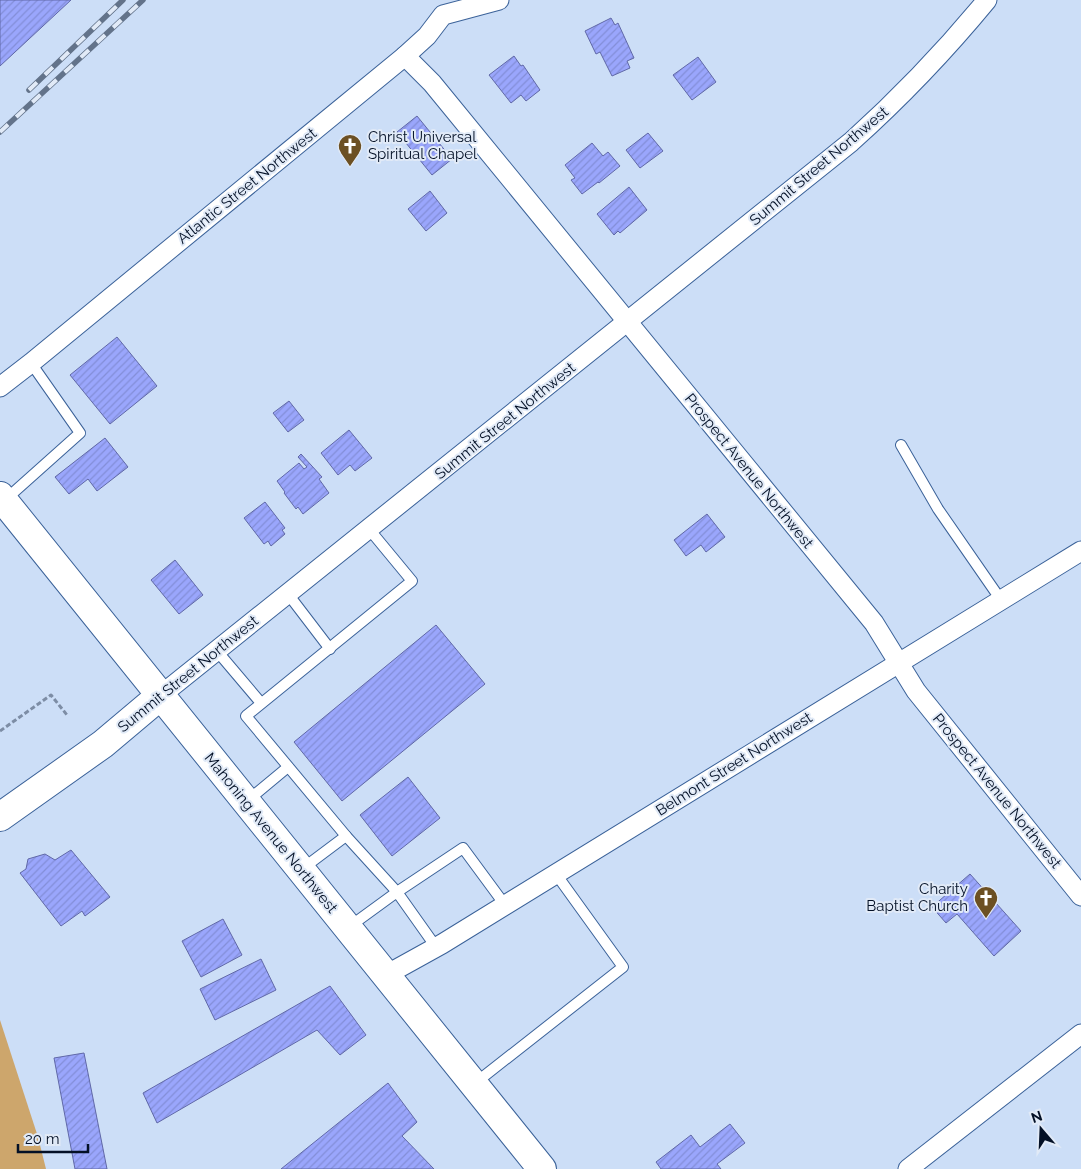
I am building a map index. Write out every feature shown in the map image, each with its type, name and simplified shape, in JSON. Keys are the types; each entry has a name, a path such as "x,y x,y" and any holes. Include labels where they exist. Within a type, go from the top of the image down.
{"main road":[{"name":"Mahoning Avenue Northwest","path":"2,498 542,1169"},
{"name":"Summit Street Northwest","path":"0,817 103,744 160,696"}],"street":[{"name":"Atlantic Street Northwest","path":"0,387 31,364 405,56 427,36 446,8 499,0"},
{"name":"Summit Street Northwest","path":"160,696 628,323 858,136 921,76 986,0"},
{"name":"Prospect Avenue Northwest","path":"405,56 432,83 874,623 916,690 1081,896"},
{"name":"Belmont Street Northwest","path":"386,975 556,874 1081,551"},
{"path":"908,1169 1081,1034"}],"lane":[{"path":"2,498 80,433 31,364"},
{"path":"901,445 938,509 1001,600"},
{"path":"369,529 412,581 246,716 346,836 397,892 436,947"},
{"path":"288,594 330,649"},
{"path":"217,650 261,703"},
{"path":"245,802 288,766"},
{"path":"301,870 346,836"},
{"path":"348,928 397,892 463,848 505,905"},
{"path":"474,1084 623,967 556,874"}],"path":[{"path":"0,731 52,695 67,715"}],"shaded area":[{"path":"0,1020 38,1137 46,1169 0,1169"}],"building":[{"path":"0,0 71,0 0,66"},
{"path":"611,18 615,25 618,23 634,58 627,61 630,68 612,76 600,52 596,54 585,31"},
{"path":"514,56 521,66 523,65 540,90 526,101 521,95 511,103 489,75"},
{"path":"698,57 716,82 692,100 673,75"},
{"path":"417,116 452,159 432,175 397,132"},
{"path":"648,133 663,151 640,168 626,150"},
{"path":"592,143 603,156 608,152 620,166 582,194 571,180 575,178 565,165"},
{"path":"629,187 647,210 620,233 618,231 614,235 597,214"},
{"path":"430,191 447,213 426,231 408,209"},
{"path":"117,337 157,386 110,424 70,375"},
{"path":"289,401 304,420 288,432 273,413"},
{"path":"349,430 372,458 355,471 350,465 338,475 321,453"},
{"path":"105,438 128,467 97,491 88,479 69,494 55,477"},
{"path":"301,454 322,477 319,479 329,493 303,514 298,507 296,509 277,481 299,463 304,469 307,467 298,457"},
{"path":"265,502 285,528 282,530 285,534 271,546 268,541 264,544 244,518"},
{"path":"707,514 725,537 706,552 701,545 686,556 674,540"},
{"path":"175,560 203,595 179,614 151,580"},
{"path":"436,625 485,684 342,801 294,742"},
{"path":"408,777 440,818 392,856 360,815"},
{"path":"71,850 110,897 85,916 82,911 61,926 20,873 26,869 28,859 45,854 55,860"},
{"name":"Charity Baptist Church","path":"970,874 1021,931 994,956 957,914 946,923 932,907"},
{"path":"223,919 242,955 201,977 182,941"},
{"path":"261,959 276,990 215,1020 200,989"},
{"path":"330,986 366,1035 340,1055 317,1030 157,1123 143,1093"},
{"path":"84,1053 107,1169 75,1169 54,1058"},
{"path":"388,1083 417,1122 402,1136 434,1169 281,1169"},
{"path":"730,1124 745,1143 717,1164 721,1169 661,1169 656,1162 691,1135 700,1147"}],"railway":[{"path":"29,90 123,0"},
{"path":"0,132 143,0"}],"place":[{"name":"Christ Universal Spiritual Chapel","path":"350,167"},
{"name":"Charity Baptist Church","path":"986,919"}]}
